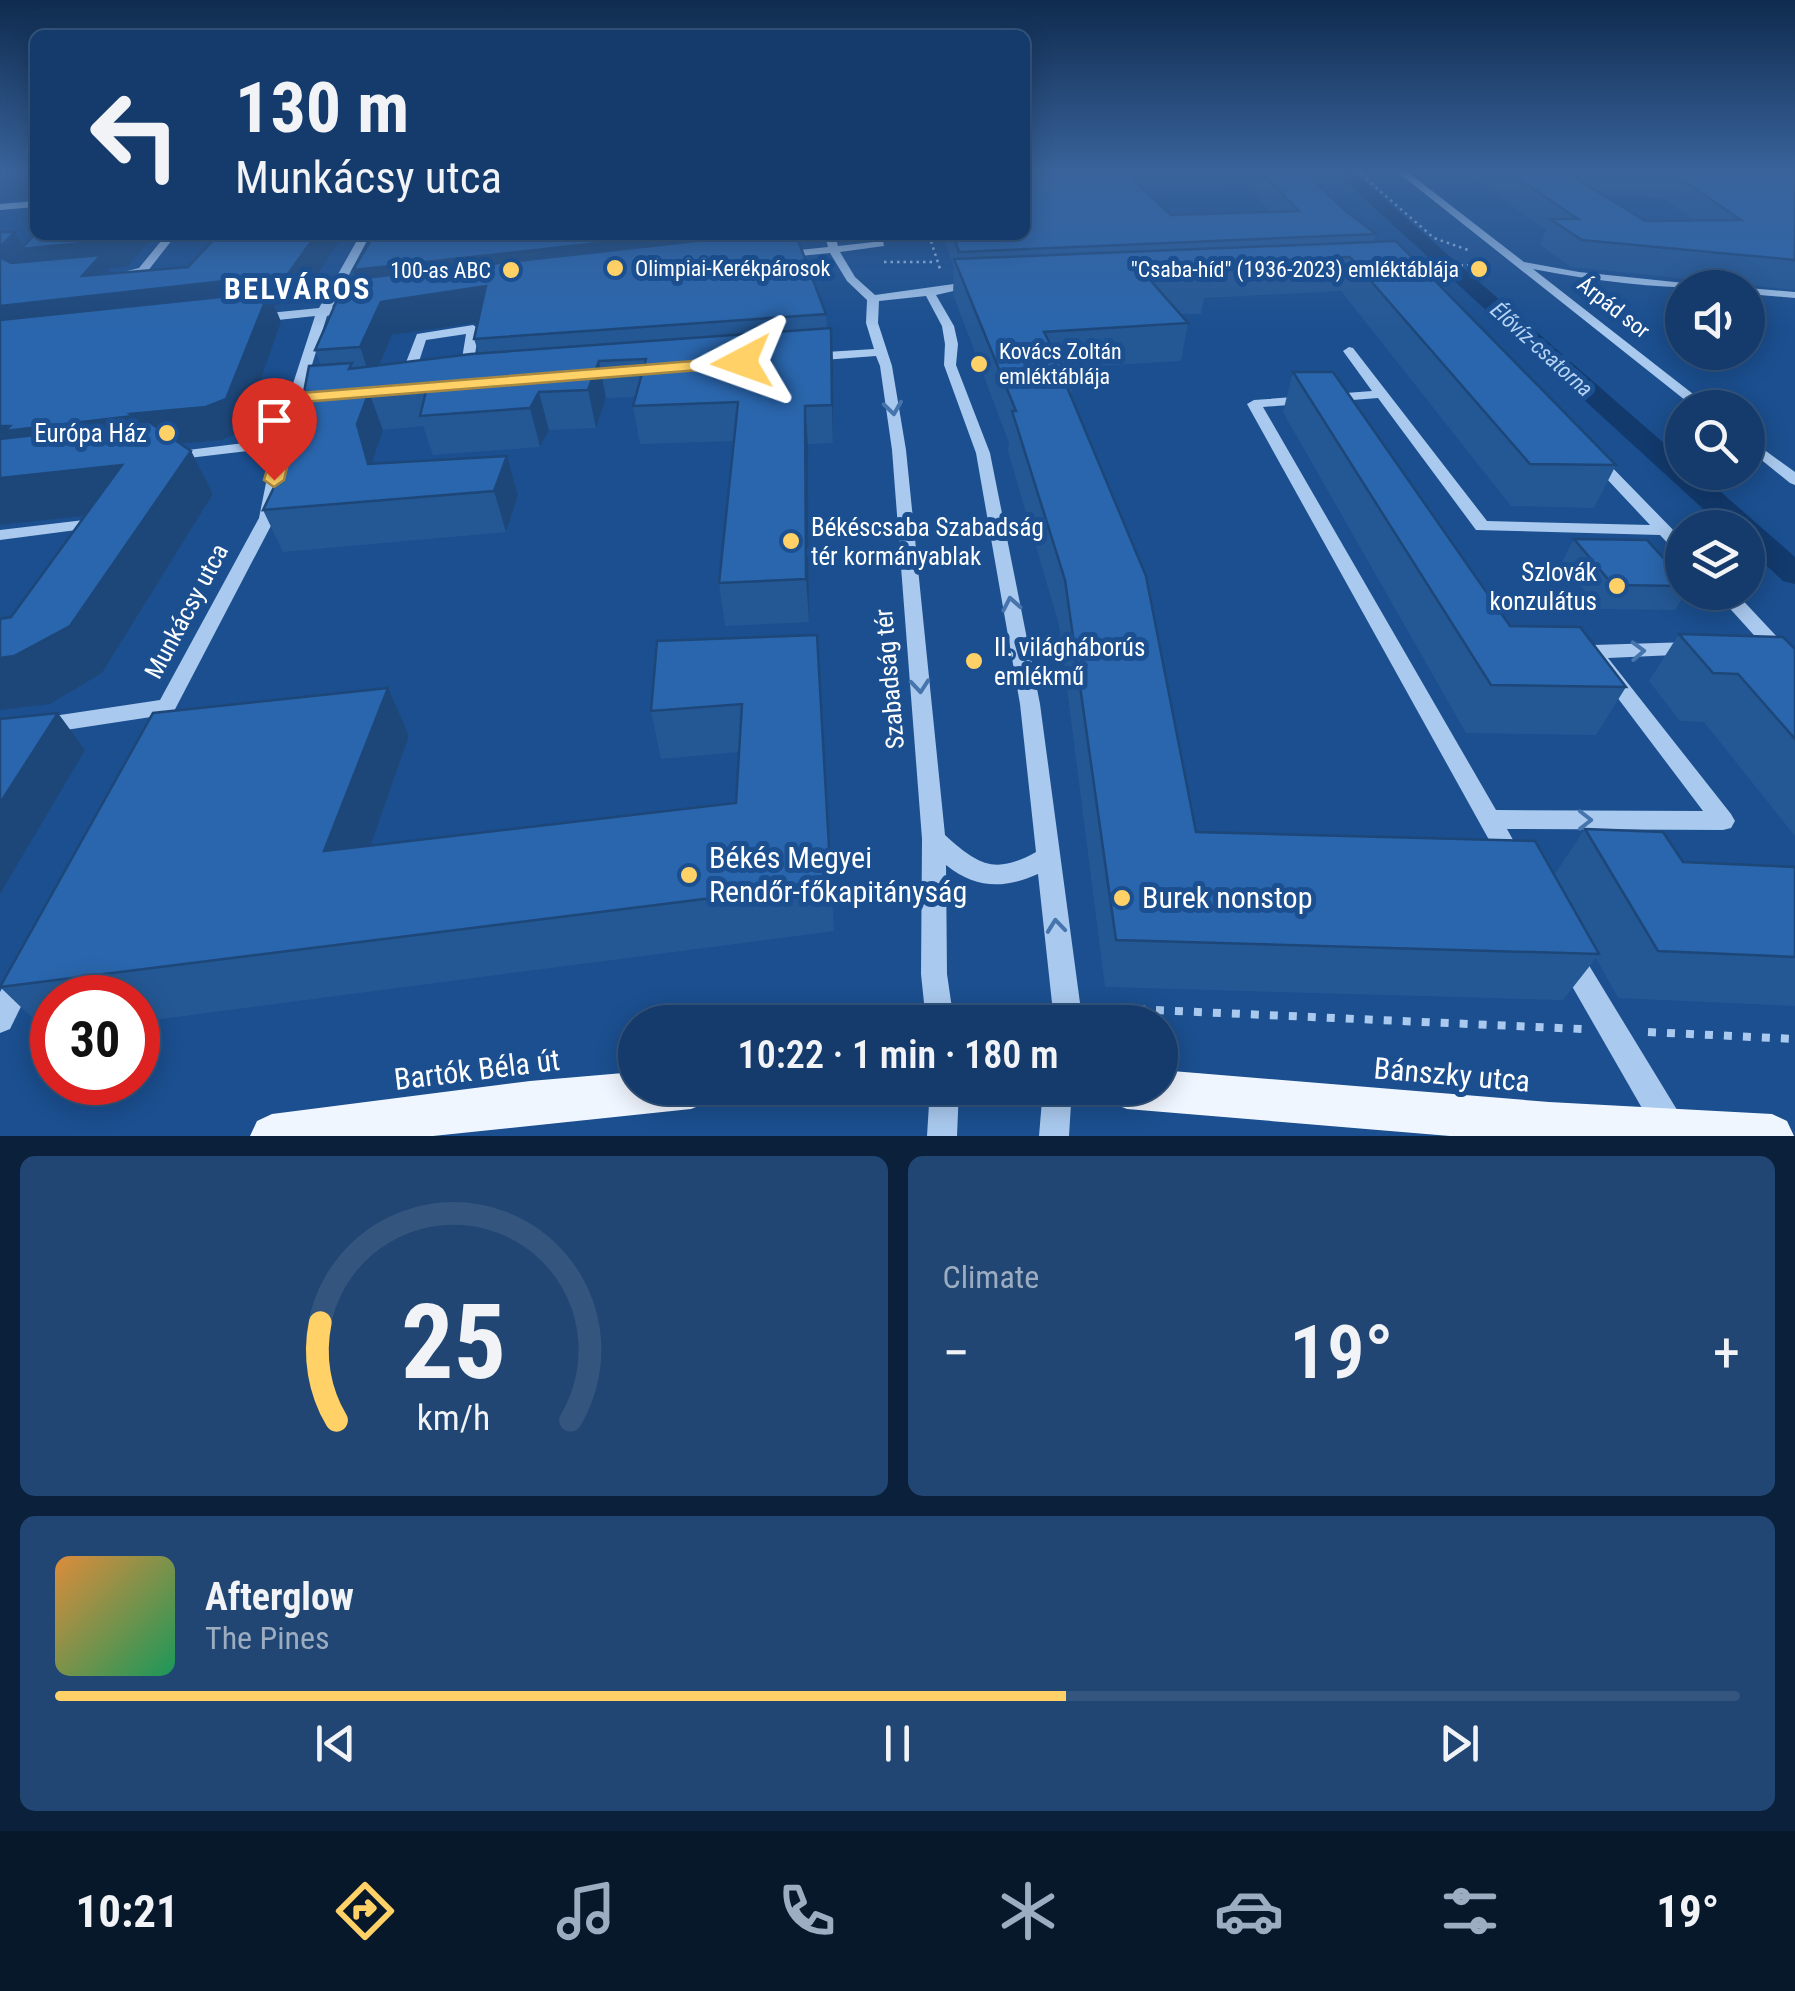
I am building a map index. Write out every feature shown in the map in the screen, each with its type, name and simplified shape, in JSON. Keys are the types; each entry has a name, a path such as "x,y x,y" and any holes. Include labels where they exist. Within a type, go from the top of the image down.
{"main road":[{"name":"Bánszky utca","path":"1178,1093 1551,1130 1672,1130 1772,1136"},
{"name":"Bartók Béla út","path":"272,1136 618,1094"}],"street":[{"name":"Árpád sor","path":"1468,223 1681,390"},
{"path":"97,278 142,270 166,240"},
{"name":"Munkácsy utca","path":"138,759 267,518 281,443 302,397 323,312 362,240"},
{"path":"831,240 834,254 854,285 874,300 890,292 987,285"},
{"path":"764,256 834,254 878,240"},
{"path":"1522,264 1579,275 1665,284"},
{"path":"937,287 948,320 950,365 983,453 1030,704 1066,1005"},
{"path":"1765,293 1795,296"},
{"name":"Szabadság tér","path":"874,300 872,323 886,366 899,450 934,838 934,974 938,1005"},
{"path":"246,320 362,307"},
{"path":"386,389 410,387 422,336 473,330 465,383"},
{"path":"1348,351 1482,526 1665,530"},
{"path":"801,358 880,352"},
{"path":"450,384 485,381"},
{"path":"1382,394 1254,404 1526,884"},
{"path":"150,458 281,443"},
{"path":"1584,447 1665,529"},
{"path":"1765,456 1795,480"},
{"path":"0,535 108,522 98,536"},
{"path":"1741,610 1795,668"},
{"path":"1488,820 1723,821 1594,652 1774,646"},
{"name":"Munkácsy utca","path":"0,732 166,707"},
{"path":"934,838 961,865 992,876 1020,874 1048,856"},
{"path":"1555,933 1672,1130"},
{"path":"0,1020 28,968"},
{"path":"942,1136 944,1105"},
{"path":"1054,1136 1057,1105"}],"path":[{"path":"1417,223 1434,238 1501,261"},
{"path":"930,240 937,287"},
{"path":"834,254 936,262"},
{"path":"1413,266 1477,265"},
{"path":"1178,1010 1795,1039"}],"building":[{"path":"1030,223 1362,223 1376,234 959,252 955,240 1030,240"},
{"path":"1556,223 1795,223 1795,260 1582,240"},
{"path":"0,232 15,232 0,247"},
{"path":"30,239 114,240 21,249"},
{"path":"213,240 312,240 288,274 0,306 0,257 11,263 101,255 82,276 188,267"},
{"path":"371,240 626,240 353,270"},
{"path":"705,240 798,240 826,314 474,339 486,286 381,302 360,347 315,350 346,280"},
{"path":"1396,241 1616,465 1530,464 1350,257 1195,264 1208,278 1151,281 1188,323 1044,332 1072,386 1067,387 1146,576 1196,832 1535,841 1599,954 1116,940 1065,580 1012,411 1016,411 954,259"},
{"path":"269,292 226,399 206,407 130,414 133,416 5,431 10,426 0,426 0,320"},
{"path":"831,328 832,405 805,406 806,579 719,583 738,402 633,406 646,359 599,361 588,390 539,392 530,408 420,416 427,387 369,392 357,424 368,464 507,456 494,491 263,510 302,429 300,413 309,366 352,363 349,369 471,354"},
{"path":"1293,372 1333,372 1510,626 1580,627 1626,687 1491,685"},
{"path":"149,422 191,451 70,626 14,656 0,658 0,619 11,617 122,465 0,478 0,439"},
{"path":"1574,539 1647,540 1665,560 1665,586 1613,585"},
{"path":"1679,634 1783,637 1795,649 1795,739 1738,674 1713,673"},
{"path":"817,635 831,883 96,975 30,975 30,983 0,987 153,713 388,688 324,851 736,803 742,704 651,711 657,641"},
{"path":"58,713 0,803 0,719"},
{"path":"1585,829 1663,832 1683,862 1795,867 1795,957 1658,951"}],"waterway":[{"name":"Élővíz-csatorna","path":"1401,223 1723,510"},
{"name":"Élővíz-csatorna","path":"1765,547 1795,574"}],"place":[{"name":"Olimpiai-Kerékpárosok","path":"615,268"},
{"name":"\"Csaba‑híd\" (1936-2023) emléktáblája","path":"1479,269"},
{"name":"100-as ABC","path":"511,270"},
{"name":"Kovács Zoltán emléktáblája","path":"979,364"},
{"name":"Európa Ház","path":"167,433"},
{"name":"Békéscsaba Szabadság tér kormányablak","path":"791,541"},
{"name":"Szlovák konzulátus","path":"1617,586"},
{"name":"II. világháborús emlékmű","path":"974,661"},
{"name":"Békés Megyei Rendőr-főkapitányság","path":"689,875"},
{"name":"Burek nonstop","path":"1122,898"}],"district":[{"name":"BELVÁROS","path":"298,289"}],"route":[{"path":"274,480 296,398 742,362"}]}
